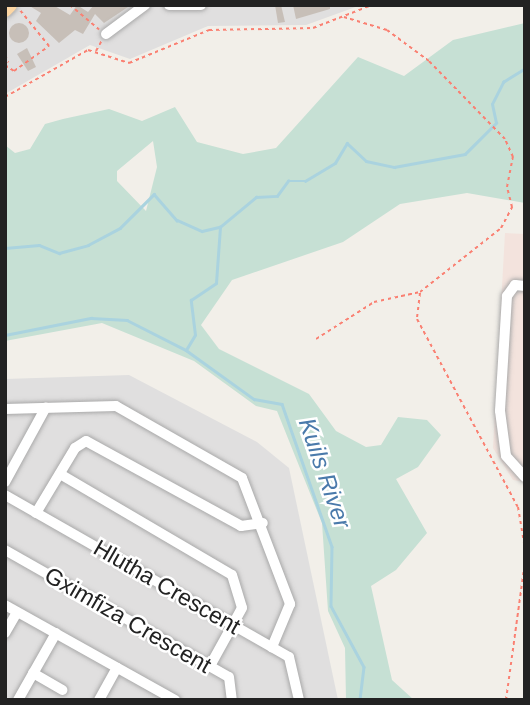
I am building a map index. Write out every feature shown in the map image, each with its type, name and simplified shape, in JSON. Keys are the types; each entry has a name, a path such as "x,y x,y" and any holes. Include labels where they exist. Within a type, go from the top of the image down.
{"main road":[{"path":"5,10 10,5"}],"street":[{"path":"106,34 144,5"},
{"path":"169,5 201,5"},
{"path":"525,286 514,285 507,296 500,399 506,456 525,477"},
{"path":"5,482 46,407"},
{"path":"5,409 119,407 242,478 263,523 290,608 272,647"},
{"path":"36,513 79,444 90,441 238,524 263,523"},
{"path":"60,474 230,572 243,602 234,625 210,666"},
{"name":"Hlutha Crescent","path":"5,495 272,647 293,662 299,700"},
{"name":"Gximfiza Crescent","path":"5,550 233,681 232,700"},
{"path":"5,606 175,700"},
{"path":"5,634 18,612"},
{"path":"18,700 56,633"},
{"path":"99,700 117,668"},
{"path":"33,673 64,690"}],"path":[{"path":"69,5 96,27"},
{"path":"95,51 129,63 209,30 313,28 372,5"},
{"path":"5,55 6,64 14,71 49,46 16,6"},
{"path":"316,339 374,302 420,292 501,228 512,207 507,187 513,157 499,132 429,61 387,30 344,17"},
{"path":"5,97 95,51 106,34"},
{"path":"420,292 417,319 518,507 525,549"},
{"path":"506,700 525,561"}],"shaded area":[{"path":"21,5 361,5 306,25 208,26 130,59 90,45 5,94 5,21"},
{"path":"505,233 525,234 525,482 513,480 493,448"},
{"path":"129,375 257,442 289,468 338,700 5,700 5,379"}],"green space":[{"path":"525,23 525,203 467,193 400,204 343,242 232,280 201,325 219,349 309,394 336,431 366,447 381,445 398,417 427,420 441,435 418,467 396,479 427,533 396,570 371,586 392,680 414,700 346,700 345,648 328,611 322,523 277,411 256,406 194,361 102,323 5,341 5,145 15,153 30,149 45,124 63,119 109,109 142,121 175,107 197,142 243,154 276,148 358,57 404,76 453,40","holes":["153,141 157,167 146,211 117,181 117,171"]}],"building":[{"path":"28,5 53,5 70,15 77,5 88,12 94,5 131,5 104,23 95,14 83,34 75,30 59,43 36,21 41,13"},
{"path":"275,5 281,5 285,22 278,23"},
{"path":"293,5 330,5 330,9 296,19"},
{"path":"19,23 26,26 29,33 26,40 19,43 12,40 9,33 12,26"},
{"path":"27,48 36,67 28,71 17,54"}],"waterway":[{"name":"Kuils River","path":"5,248 39,245 59,253 88,245 120,228 154,194 177,220 202,231 220,227 256,197 277,196 288,181 305,181 335,163 347,143 366,161 394,167 465,154 496,123 492,104 503,82 525,68"},
{"name":"Kuils River","path":"186,350 195,335 191,300 216,283 220,227"},
{"name":"Kuils River","path":"5,335 91,318 127,320 186,350 254,399 282,404 332,547 331,606 364,667 360,700"}]}
